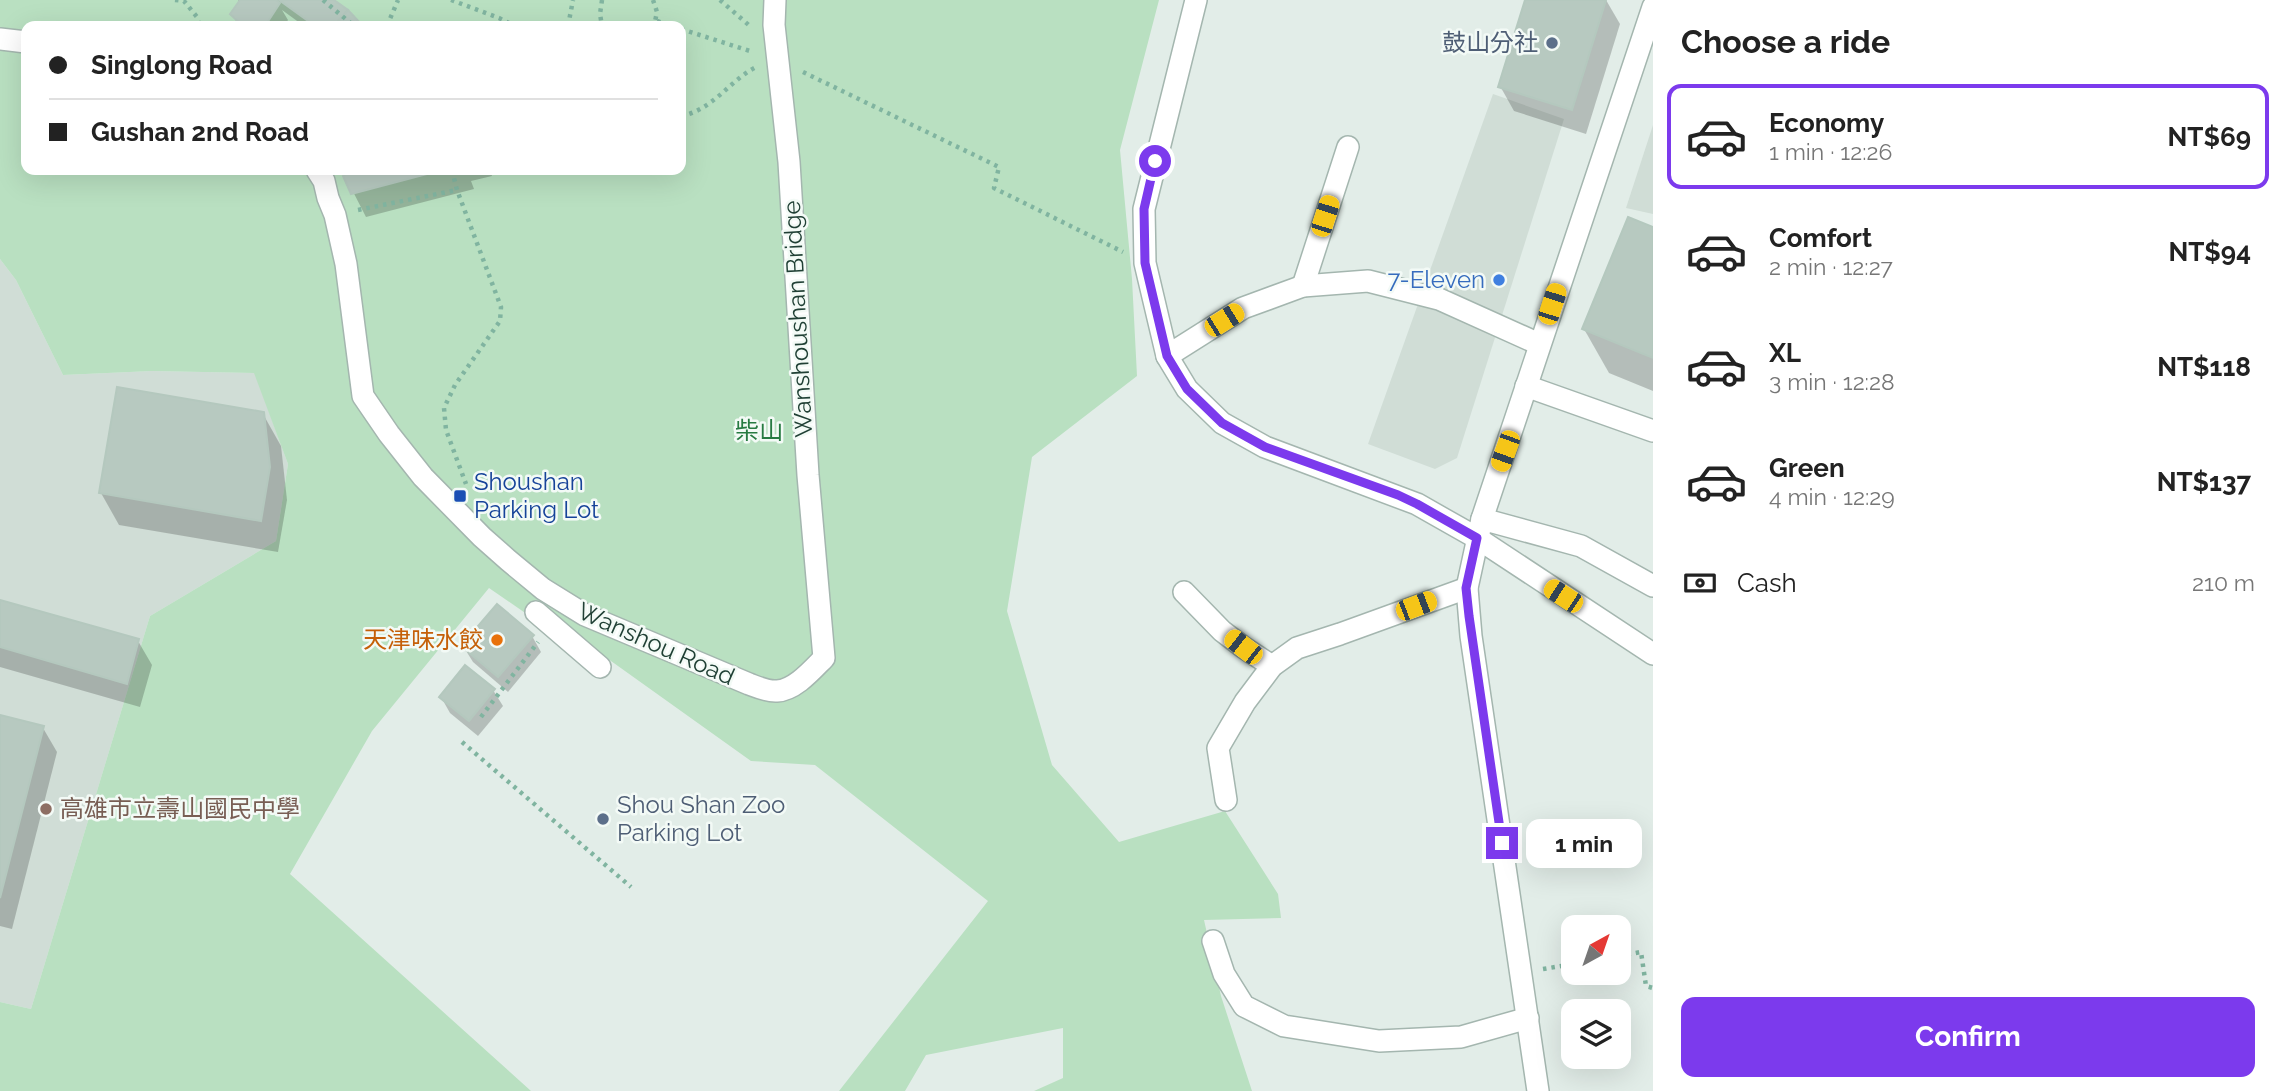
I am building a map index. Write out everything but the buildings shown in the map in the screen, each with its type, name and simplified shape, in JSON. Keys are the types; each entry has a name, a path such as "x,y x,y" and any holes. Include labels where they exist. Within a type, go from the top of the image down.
{"street":[{"path":"775,0 777,62"},
{"path":"1196,0 1144,209 1145,263 1167,356 1187,389 1222,423 1265,447 1479,529 1580,546 1653,586"},
{"path":"1538,1091 1466,588 1479,529 1539,344 1645,58 1653,7"},
{"path":"0,39 21,41"},
{"name":"Wanshoushan Bridge","path":"777,62 789,163 808,475"},
{"path":"1303,286 1348,146"},
{"name":"Wanshou Road","path":"320,175 335,215 346,264 363,396 423,477 468,524 543,589 584,615 748,684 776,691 788,688 803,679 824,658 808,475"},
{"path":"1167,356 1243,308 1303,286 1368,281 1439,299 1539,344"},
{"path":"1526,386 1653,431"},
{"path":"1479,529 1653,653"},
{"path":"1226,800 1219,748 1245,702 1272,666 1297,648 1466,588"},
{"path":"1184,592 1222,631 1272,666"},
{"path":"544,618 600,667"},
{"path":"1213,941 1224,974 1244,1006 1284,1026 1379,1041 1461,1037 1528,1018"}],"path":[{"path":"175,0 184,1 198,21"},
{"path":"323,0 349,21"},
{"path":"389,21 398,0"},
{"path":"451,0 505,21"},
{"path":"569,21 573,0"},
{"path":"601,21 602,0"},
{"path":"653,0 657,12 656,21"},
{"path":"686,31 777,62 999,167 993,188 1145,263"},
{"path":"686,115 720,97 733,80 755,67 777,62"},
{"path":"453,175 501,307 500,321 456,385 444,408 446,430 475,508 468,524"},
{"path":"335,215 457,190"},
{"path":"481,717 544,618"},
{"path":"462,742 631,887"},
{"path":"1631,954 1641,952 1646,986 1653,988"}],"shaded area":[{"path":"1493,94 1564,119 1457,458 1435,469 1368,444"},
{"path":"1653,125 1653,214 1626,208"},
{"name":"高雄市立壽山國民中學","path":"0,259 16,280 63,375 152,371 255,373 288,464 276,541 150,616 31,1009 0,1002"}],"green space":[{"name":"柴山","path":"0,0 1159,0 1120,150 1132,279 1137,376 1032,457 1007,611 1052,765 1119,842 1225,811 1278,894 1281,918 1204,920 1221,996 1252,1091 1034,1091 1063,1078 1063,1028 926,1055 905,1091 839,1091 988,901 815,765 751,761 590,646 531,617 489,588 372,731 290,874 531,1091 0,1091 0,1002 31,1009 150,616 276,541 288,464 254,373 152,371 63,375 16,280 0,259"}],"place":[{"name":"鼓山分社","path":"1552,43"},
{"name":"7-Eleven","path":"1499,280"},
{"name":"Shoushan Parking Lot","path":"460,496"},
{"name":"天津味水餃","path":"497,640"},
{"name":"高雄市立壽山國民中學","path":"46,809"},
{"name":"Shou Shan Zoo Parking Lot","path":"603,819"}],"route":[{"path":"1155,161 1144,209 1145,263 1167,356 1187,389 1222,423 1265,447 1398,495 1477,538 1466,588 1502,843"}]}
